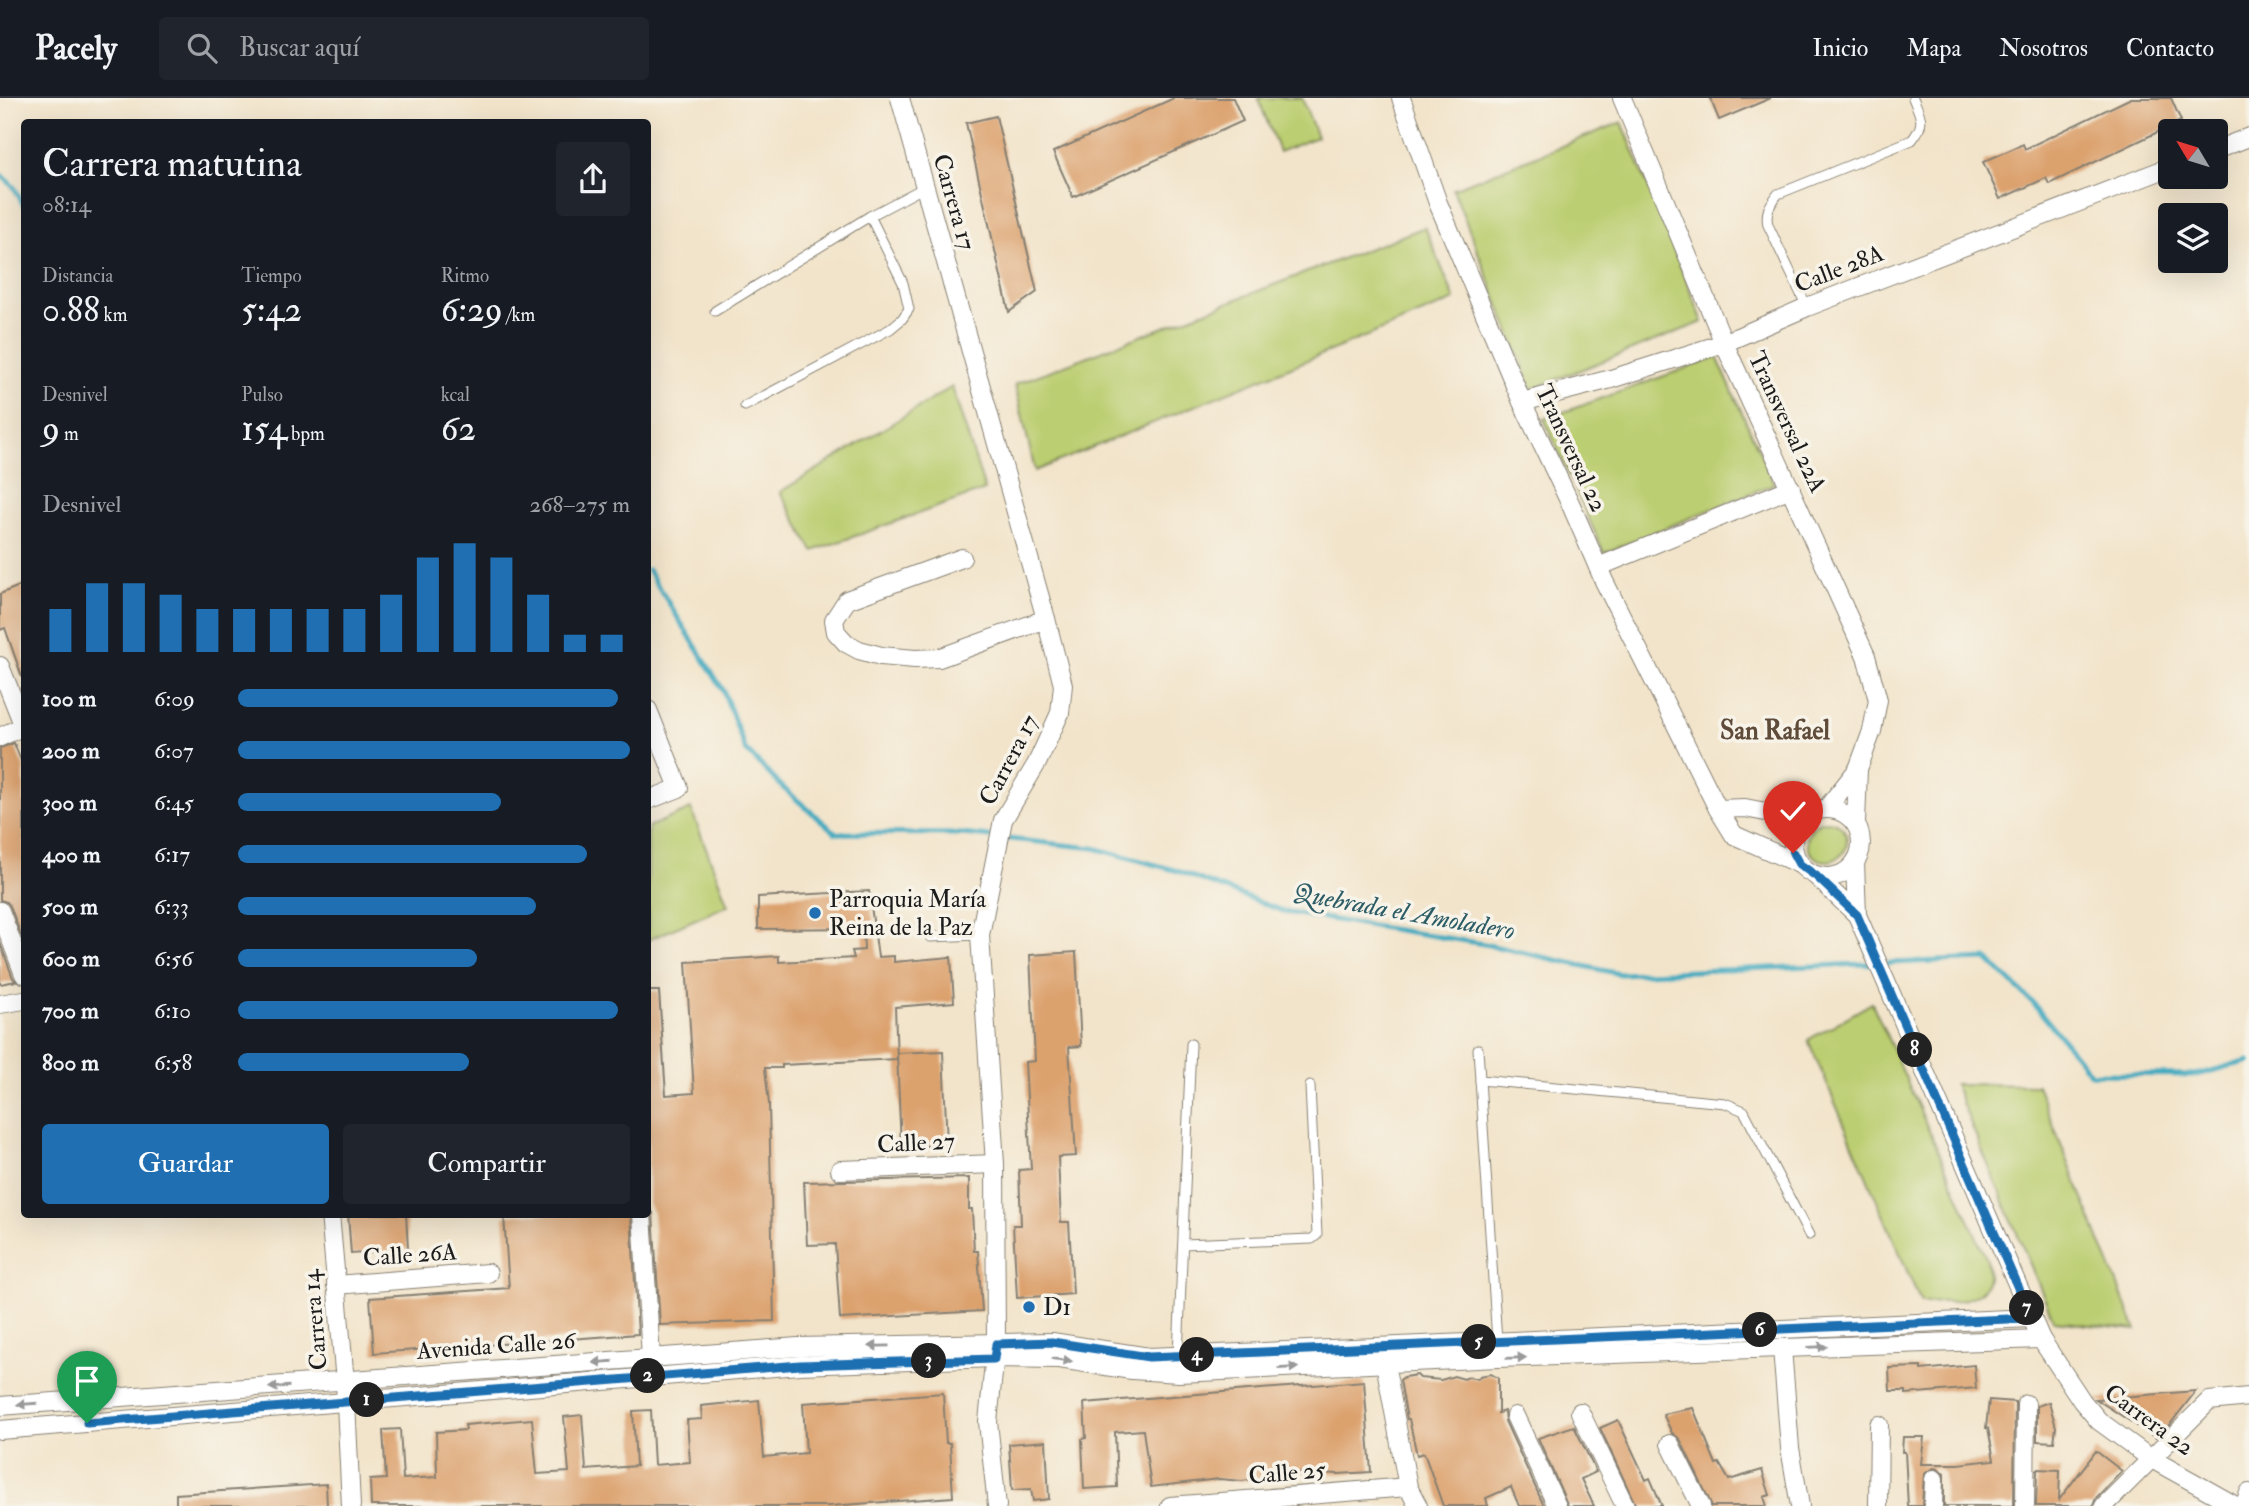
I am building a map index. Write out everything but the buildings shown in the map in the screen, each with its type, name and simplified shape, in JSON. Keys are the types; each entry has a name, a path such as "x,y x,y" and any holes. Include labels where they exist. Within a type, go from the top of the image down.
{"street":[{"name":"Carrera 17","path":"900,98 1063,685 1060,713 1037,763 1003,820 980,935 995,1164 995,1351 988,1422 997,1506"},
{"name":"Transversal 22","path":"1401,98 1438,202 1522,402 1572,505 1598,567 1718,809 1734,835 1799,864"},
{"name":"Transversal 22A","path":"1622,98 1724,343 1866,656 1878,700 1872,731 1858,769"},
{"path":"2228,145 2249,137"},
{"name":"Calle 28A","path":"1522,402 1611,379 1724,343 1807,307 2158,172"},
{"path":"1598,567 1791,488"},
{"path":"962,558 847,600 834,620 836,632 846,643 859,650 881,656 939,658 1046,619"},
{"path":"0,666 21,718"},
{"path":"651,718 679,788 651,799"},
{"path":"0,737 21,727"},
{"path":"1827,808 1858,769"},
{"path":"1856,823 1858,769"},
{"path":"1718,809 1745,808 1801,819"},
{"path":"1816,876 1837,876 1847,871 1854,863 1861,844 1856,823 1838,810 1827,808 1808,813 1801,819 1792,841 1793,853 1799,864 1816,876 1857,915"},
{"path":"1854,863 1857,915"},
{"path":"0,911 21,966"},
{"name":"Carrera 22","path":"1857,915 2041,1339 2082,1401 2099,1421 2150,1458 2236,1506"},
{"path":"0,1004 21,1000"},
{"name":"Calle 27","path":"840,1170 995,1164"},
{"name":"Carrera 14","path":"330,1218 345,1382 351,1506"},
{"path":"642,1218 651,1358"},
{"name":"Calle 26A","path":"337,1285 488,1273"},
{"path":"995,1351 1052,1342 1149,1357 2031,1318"},
{"path":"995,1351 1121,1369 1179,1373 2041,1339"},
{"name":"Avenida Calle 26","path":"0,1406 798,1347 995,1351"},
{"path":"1782,1348 1790,1448 1800,1506"},
{"name":"Avenida Calle 26","path":"0,1430 995,1351"},
{"path":"1385,1363 1408,1487 1418,1506"},
{"path":"2104,1506 2209,1401 2249,1397"},
{"path":"2025,1506 2026,1404"},
{"path":"1580,1412 1625,1506"},
{"path":"1515,1416 1558,1506"},
{"path":"1878,1506 1879,1425"},
{"path":"1670,1444 1700,1506"},
{"path":"1933,1506 1934,1479"},
{"name":"Calle 25","path":"1170,1506 1231,1504 1408,1487"},
{"path":"2244,1506 2249,1493"}],"lane":[{"path":"1807,307 1768,225 1766,215 1769,205 1778,194 1912,140 1921,130 1922,118 1913,98"},
{"path":"715,311 870,216 925,187"},
{"path":"745,406 890,329 909,309 903,283 870,216"},
{"path":"930,937 980,935"},
{"path":"1178,1356 1191,1044"},
{"path":"1478,1049 1497,1341"},
{"path":"1480,1080 1725,1103 1744,1111 1809,1235"},
{"path":"1183,1244 1312,1239 1317,1235 1310,1086"}],"green space":[{"path":"1258,98 1302,98 1317,137 1279,152"},
{"path":"1622,122 1703,322 1532,389 1453,189"},
{"path":"1425,227 1455,300 1035,471 1015,384"},
{"path":"1717,357 1774,484 1604,553 1544,419"},
{"path":"952,387 985,490 813,551 780,492"},
{"path":"691,809 728,905 651,939 651,826"},
{"path":"1827,821 1835,822 1841,827 1846,833 1846,849 1841,855 1835,860 1827,861 1819,860 1813,855 1808,849 1807,841 1808,833 1813,827 1819,822"},
{"path":"1872,1003 1987,1260 1988,1275 1985,1286 1969,1298 1921,1303 1808,1040"},
{"path":"1954,1084 2037,1085 2136,1330 2054,1321"}],"waterway":[{"name":"Quebrada el Amoladero","path":"0,174 14,187 21,200"},
{"name":"Quebrada el Amoladero","path":"651,575 723,690 745,749 782,787 836,833 962,834 1094,848 1178,871 1285,912 1484,944 1620,974 1987,959 2033,1003 2091,1074 2196,1075 2249,1061"}],"place":[{"name":"Parroquia María Reina de la Paz","path":"815,913"},
{"name":"D1","path":"1029,1307"}],"district":[{"name":"San Rafael","path":"1775,731"}],"route":[{"path":"87,1423 800,1365 994,1359 996,1344 1052,1342 1149,1357 2031,1318 1857,915 1816,876 1799,864 1793,853"}]}
